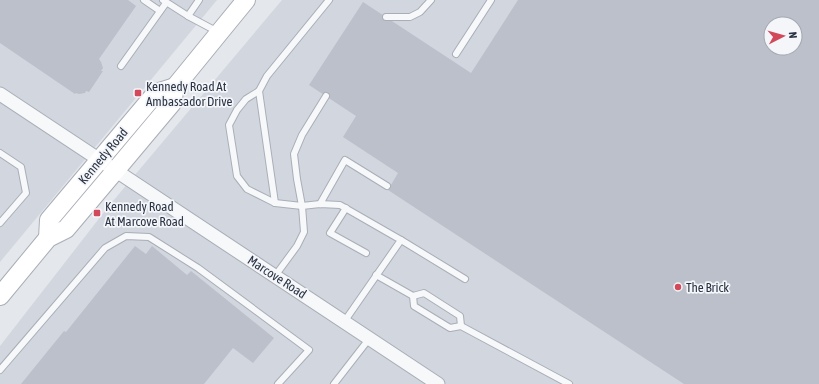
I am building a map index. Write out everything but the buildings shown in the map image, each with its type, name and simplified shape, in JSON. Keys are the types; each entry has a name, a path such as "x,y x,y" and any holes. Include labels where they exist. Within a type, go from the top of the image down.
{"main road":[{"name":"Kennedy Road","path":"0,296 48,238 66,230 172,103 175,87 246,0"},
{"name":"Kennedy Road","path":"48,238 49,220 99,160 156,93 175,87"}],"street":[{"name":"Marcove Road","path":"0,94 438,384"}],"lane":[{"path":"144,0 160,11"},
{"path":"188,16 199,0"},
{"path":"329,0 267,76 259,91 246,99 237,110 229,125 237,176 247,189 275,203 302,206 320,204 340,205 465,279"},
{"path":"386,17 410,17 420,12 431,0"},
{"path":"456,54 491,0"},
{"path":"120,66 160,11 164,1 188,16 219,32"},
{"path":"259,91 275,203"},
{"path":"275,276 297,246 304,232 302,206 294,154 302,135 326,96"},
{"path":"0,153 21,167 26,193 0,223"},
{"path":"320,204 345,160 387,186"},
{"path":"346,208 330,233 366,253"},
{"path":"0,370 105,248 126,236 149,236 198,268 309,350 278,384"},
{"path":"344,322 401,240"},
{"path":"376,275 414,296 424,293 460,316 461,326"},
{"path":"414,296 414,306 450,328 461,326 569,384"},
{"path":"334,384 369,338"}],"shaded area":[{"path":"0,0 217,0 0,262"},
{"path":"282,0 819,0 819,384 0,384 0,346 108,207"}],"place":[{"name":"Kennedy Road At Ambassador Drive","path":"138,93"},
{"name":"Kennedy Road At Marcove Road","path":"97,213"},
{"name":"The Brick","path":"678,287"}]}
